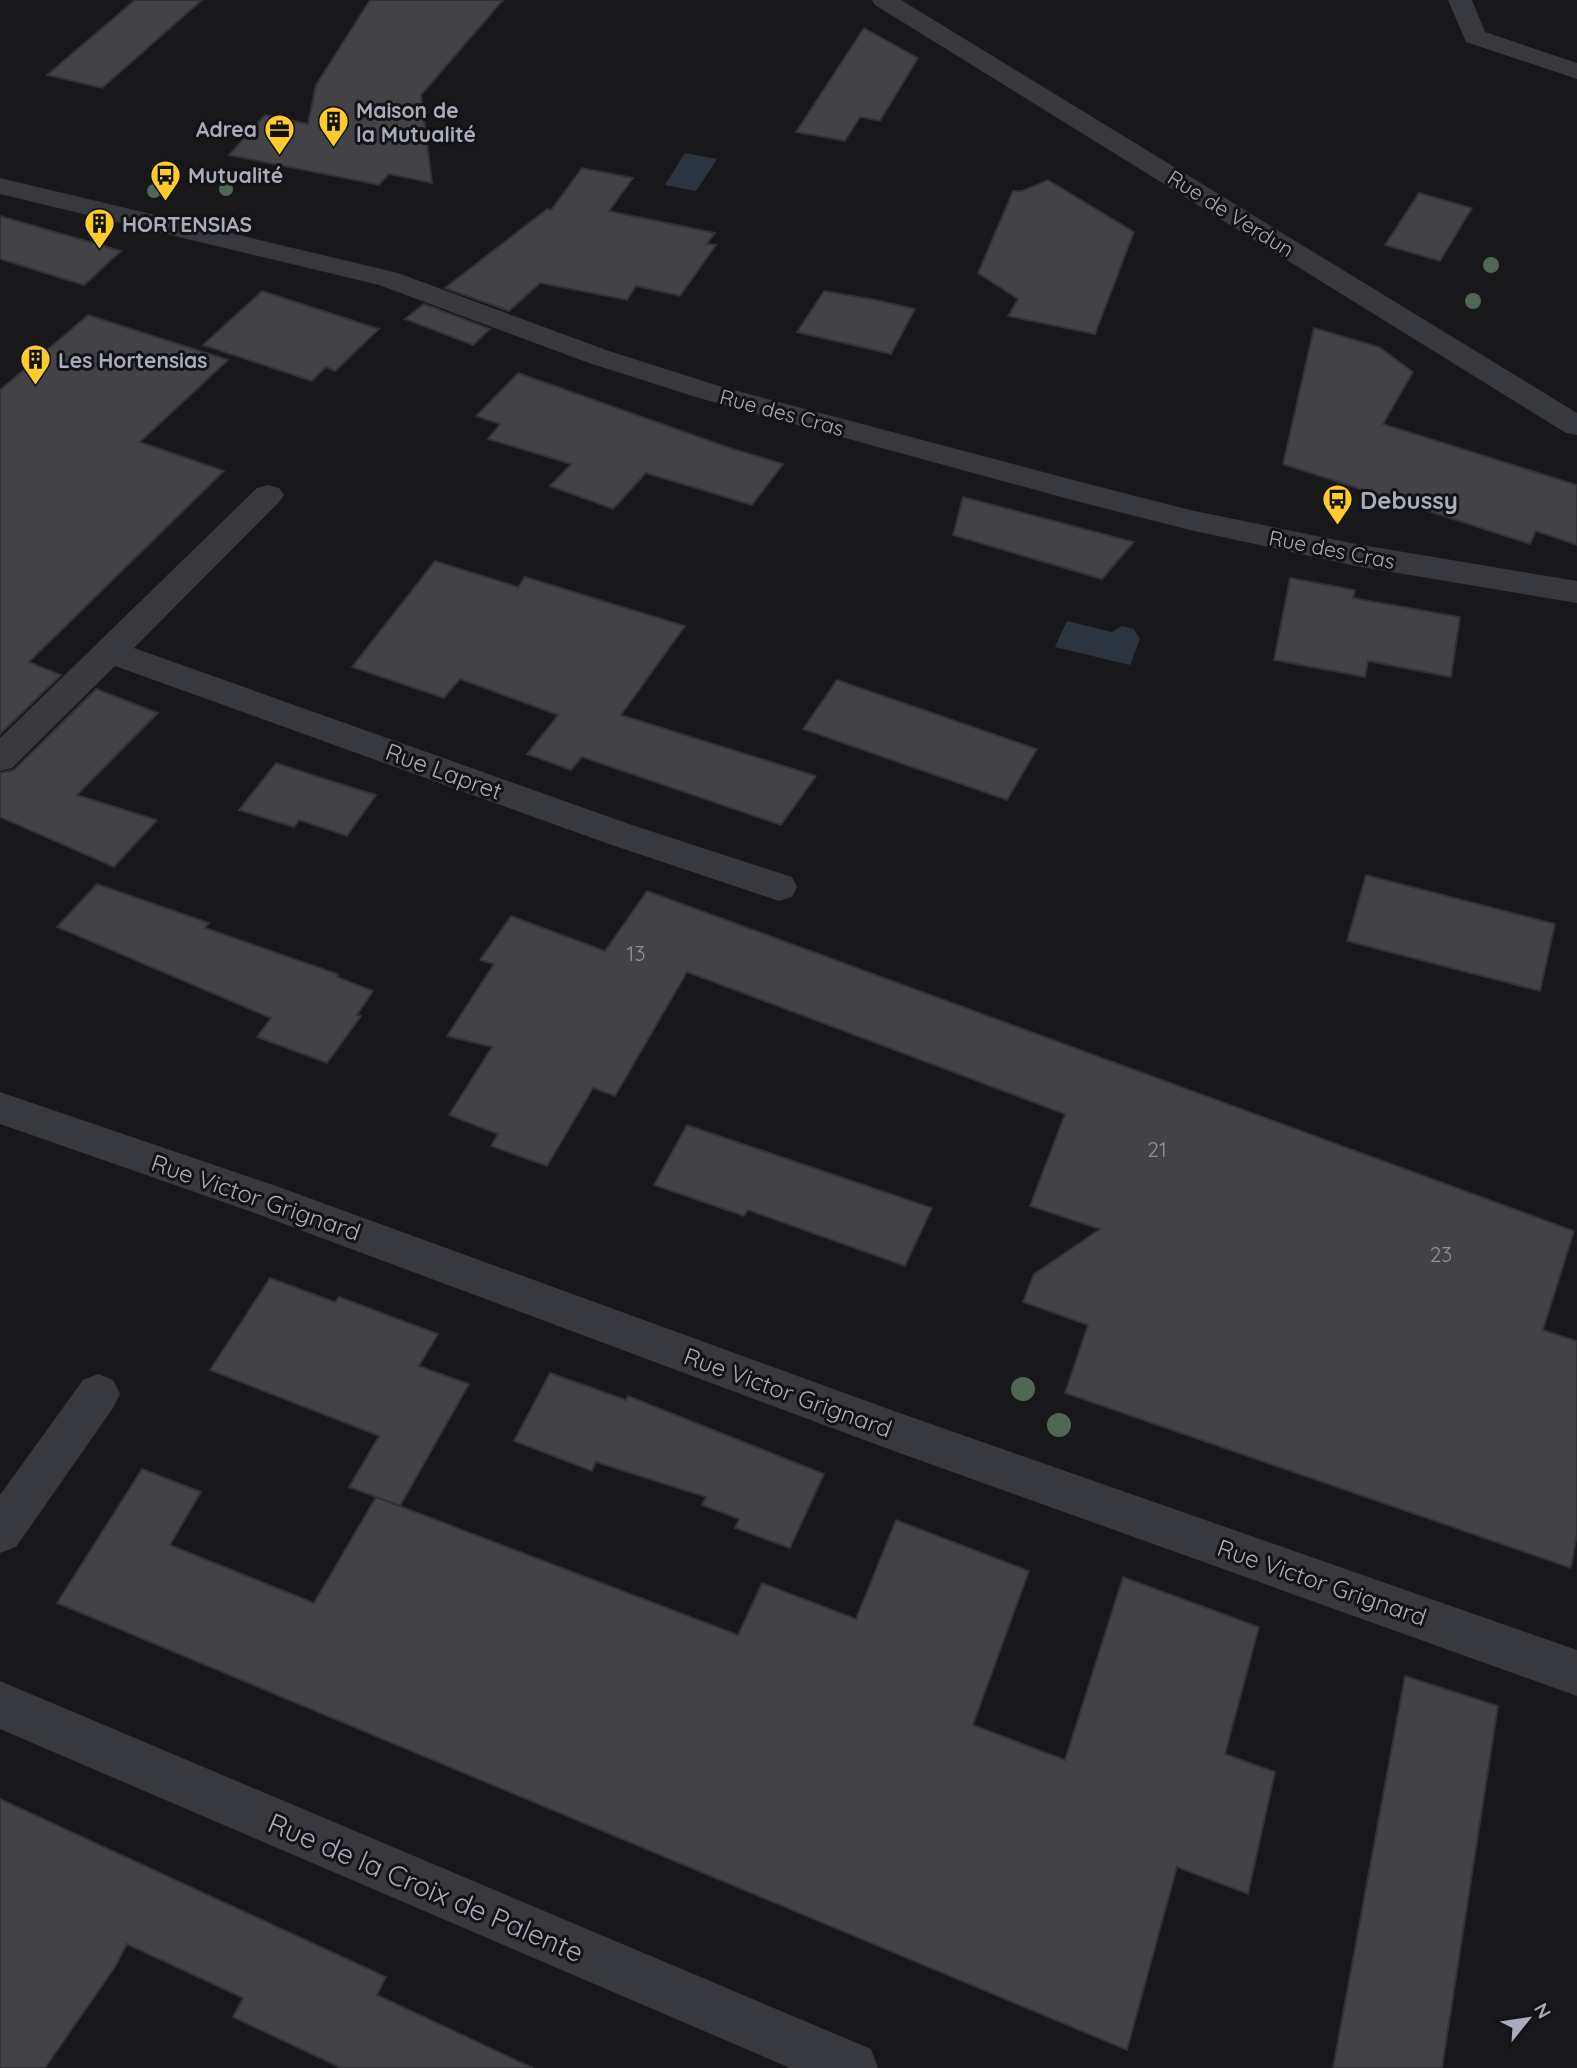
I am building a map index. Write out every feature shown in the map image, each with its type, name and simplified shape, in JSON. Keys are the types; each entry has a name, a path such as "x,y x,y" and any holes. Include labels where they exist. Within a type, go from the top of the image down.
{"street":[{"name":"Rue de Verdun","path":"884,0 1577,426"},
{"path":"1460,0 1475,37 1577,71"},
{"name":"Rue des Cras","path":"0,186 388,279 599,356 709,392 1076,491 1190,520 1356,555 1577,592"},
{"path":"0,759 268,495"},
{"name":"Rue Lapret","path":"110,652 606,829 779,887"},
{"name":"Rue Victor Grignard","path":"0,1108 262,1198 894,1431 1577,1672"},
{"path":"0,1532 98,1394"},
{"name":"Rue de la Croix de Palente","path":"0,1705 852,2068"}],"shaded area":[{"path":"685,153 717,159 696,191 665,185"},
{"path":"1067,621 1112,632 1122,626 1134,629 1140,639 1130,665 1055,647"}],"building":[{"path":"135,0 202,0 102,88 47,75"},
{"path":"370,0 503,0 421,95 432,183 389,174 379,185 229,155 265,115 308,124 316,85"},
{"path":"864,28 918,58 880,121 860,117 845,141 796,132"},
{"path":"582,168 633,178 609,211 715,233 707,244 716,245 680,296 636,286 627,300 540,283 509,311 445,288 547,209 551,210"},
{"path":"1048,180 1134,232 1095,334 1008,316 1018,299 978,273 1013,191 1022,191"},
{"path":"1419,193 1472,208 1440,261 1385,245"},
{"path":"0,216 121,251 84,285 0,259"},
{"path":"262,291 379,329 335,371 326,367 312,381 203,345"},
{"path":"824,291 915,309 891,354 797,332"},
{"path":"424,304 490,329 473,345 405,319"},
{"path":"88,315 228,360 140,442 224,471 29,662 61,675 0,734 0,390"},
{"path":"1314,328 1379,347 1413,372 1383,424 1577,485 1577,545 1536,531 1530,544 1283,464"},
{"path":"518,373 727,447 783,464 752,505 646,473 613,509 550,486 571,464 488,439 500,424 476,416"},
{"path":"963,497 1134,542 1102,579 953,535"},
{"path":"435,561 518,587 525,577 685,626 621,715 816,776 781,825 582,757 571,770 527,754 558,715 460,679 444,698 352,667"},
{"path":"1290,578 1355,590 1353,598 1460,617 1451,677 1368,661 1365,677 1274,660"},
{"path":"837,680 1037,749 1007,800 803,729"},
{"path":"96,689 158,713 77,795 157,820 114,867 0,817 0,773 14,770"},
{"path":"276,763 376,795 347,836 299,820 294,827 239,810"},
{"path":"1366,875 1555,924 1540,991 1347,941"},
{"path":"97,884 209,923 205,928 338,974 337,977 373,991 357,1015 361,1016 327,1063 257,1037 271,1018 57,927"},
{"path":"647,891 1574,1231 1543,1330 1577,1341 1577,1534 1571,1568 1065,1393 1088,1325 1023,1302 1034,1274 1100,1229 1030,1206 1065,1114 687,972 615,1096 593,1088 547,1166 491,1146 498,1134 449,1115 492,1047 447,1036 494,964 480,960 511,916 605,951"},
{"path":"687,1125 932,1208 905,1266 748,1210 744,1216 654,1185"},
{"path":"270,1278 335,1302 339,1297 438,1334 419,1366 469,1384 400,1506 349,1487 379,1436 210,1370"},
{"path":"550,1373 626,1400 628,1396 824,1474 790,1548 735,1528 739,1519 702,1505 706,1497 596,1462 592,1471 514,1441"},
{"path":"142,1469 201,1492 170,1545 314,1603 376,1497 738,1635 762,1583 856,1619 896,1520 1029,1571 973,1725 1065,1760 1123,1577 1259,1627 1225,1754 1275,1772 1248,1894 1177,1867 1127,2050 57,1603"},
{"path":"1405,1676 1498,1706 1442,2068 1333,2068"},
{"path":"0,1799 386,1977 377,1995 533,2068 341,2068 233,2017 243,1998 127,1944 115,1967 45,2068 0,2068"}],"place":[{"name":"Maison de la Mutualité","path":"333,149"},
{"name":"Adrea","path":"280,156"},
{"name":"Mutualité","path":"165,202"},
{"name":"HORTENSIAS","path":"99,251"},
{"name":"Les Hortensias","path":"35,387"},
{"name":"Debussy","path":"1337,527"}]}
